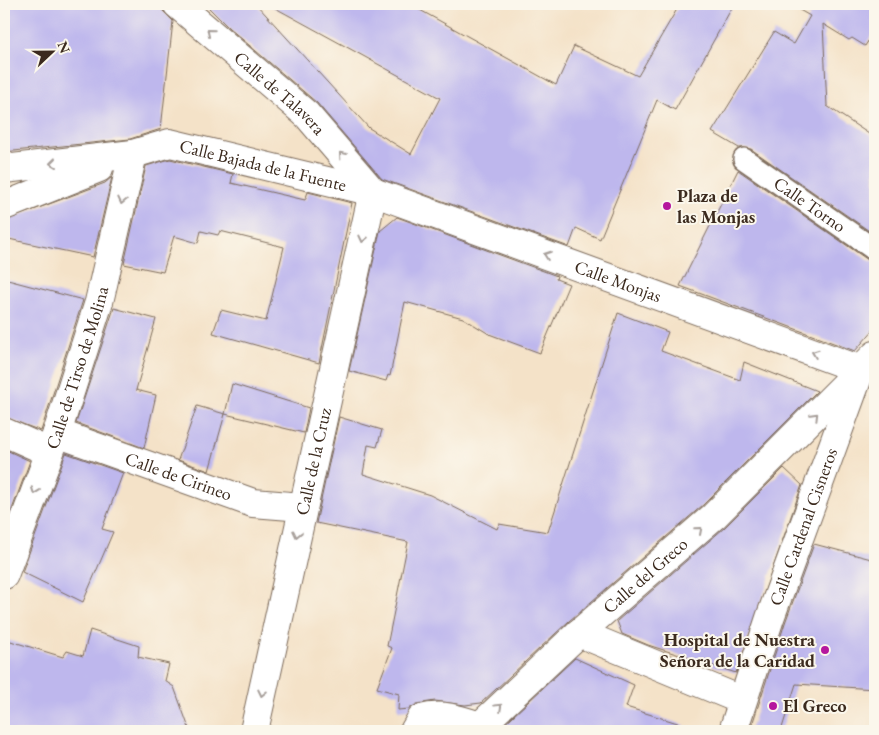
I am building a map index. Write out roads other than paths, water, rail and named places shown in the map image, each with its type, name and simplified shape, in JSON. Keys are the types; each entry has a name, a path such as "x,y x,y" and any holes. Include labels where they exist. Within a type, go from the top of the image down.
{"street":[{"name":"Calle de Talavera","path":"177,4 307,114 374,192"},
{"name":"Calle Bajada de la Fuente","path":"4,169 133,154 170,143 374,192"},
{"path":"4,206 133,154"},
{"name":"Calle de Tirso de Molina","path":"4,575 53,442 99,302 133,154"},
{"name":"Calle Torno","path":"744,159 875,250"},
{"name":"Calle Monjas","path":"374,192 868,363"},
{"name":"Calle de la Cruz","path":"254,731 374,192"},
{"name":"Calle del Greco","path":"414,731 421,719 434,715 454,717 480,726 579,633 714,516 868,363"},
{"name":"Calle Cardenal Cisneros","path":"733,731 741,700 868,363"},
{"name":"Calle de Cirineo","path":"4,432 53,442 253,503 303,507"},
{"path":"579,633 741,700"}],"place":[{"name":"Plaza de las Monjas","path":"667,206"},
{"name":"Hospital de Nuestra Señora de la Caridad","path":"825,650"},
{"name":"El Greco","path":"773,706"}]}
